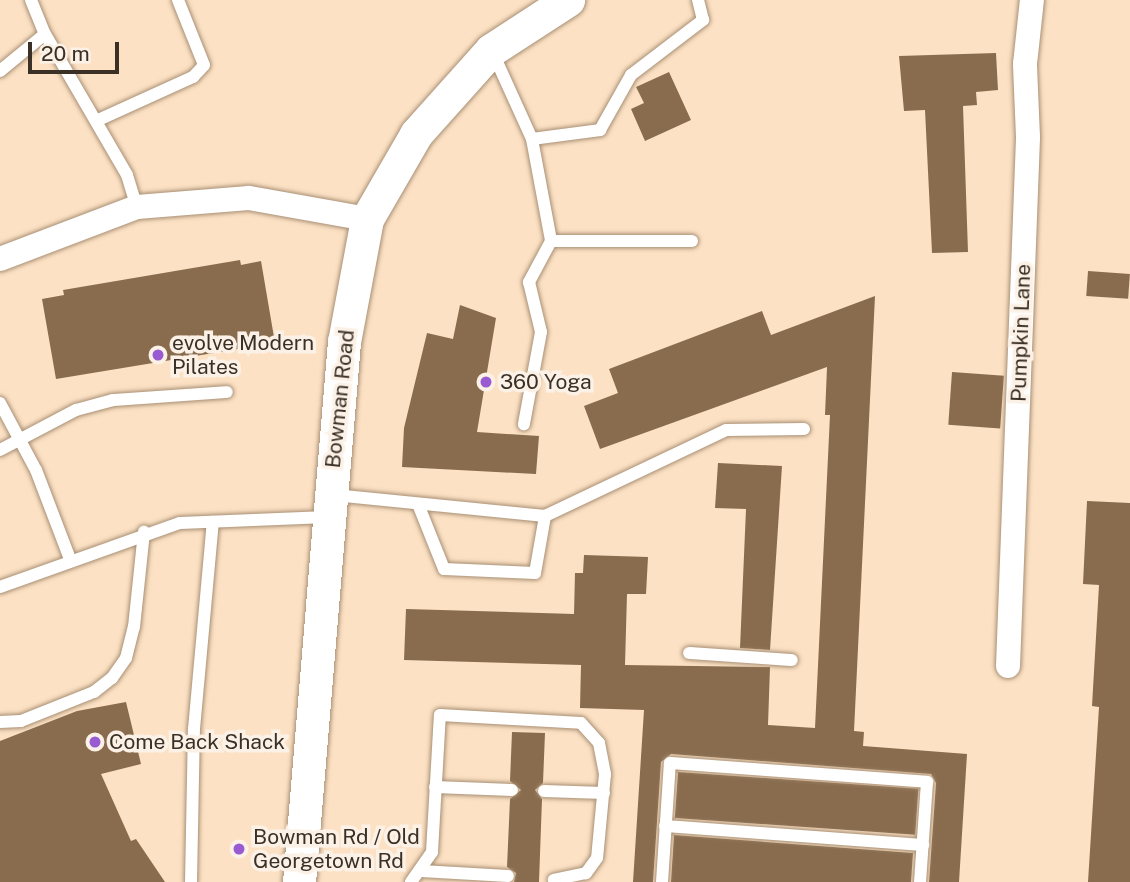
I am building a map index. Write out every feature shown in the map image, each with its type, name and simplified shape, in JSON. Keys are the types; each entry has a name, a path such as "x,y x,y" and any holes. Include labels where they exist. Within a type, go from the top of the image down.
{"main road":[{"name":"Bowman Road","path":"299,882 344,342 367,219 416,134 491,50 568,0"}],"street":[{"name":"Pumpkin Lane","path":"1009,666 1028,138 1025,64 1032,0"},
{"path":"0,259 137,208 249,198 367,219"}],"lane":[{"path":"31,0 45,34 127,175 137,208"},
{"path":"96,121 193,77 204,65 178,0"},
{"path":"532,139 600,130 631,75 704,20 698,0"},
{"path":"0,71 45,34"},
{"path":"491,50 532,139 551,241 529,282 541,332 524,424"},
{"path":"551,241 692,241"},
{"path":"0,450 76,410 113,400 227,392"},
{"path":"0,403 19,438 70,559"},
{"path":"0,587 144,533 329,506 418,503 545,516 726,430 804,429"},
{"path":"418,503 444,569 535,573 545,516"},
{"path":"191,882 194,729 213,522"},
{"path":"0,722 21,721 94,692 112,678 126,657 134,627 144,533"},
{"path":"690,653 792,660"},
{"path":"411,882 432,852 440,715 581,723 599,743 604,793 597,858 586,873 554,880"},
{"path":"662,882 670,763 927,782 920,882"},
{"path":"435,787 512,790"},
{"path":"544,791 604,793"},
{"path":"665,826 923,845"},
{"path":"421,871 508,876"}],"building":[{"path":"996,53 998,90 976,92 977,105 963,106 968,252 932,253 925,110 904,111 899,56"},
{"path":"669,72 691,120 645,141 631,109 644,103 636,87"},
{"path":"240,260 241,265 261,261 275,343 56,379 42,299 64,295 63,290"},
{"path":"1088,271 1130,274 1128,299 1086,296"},
{"path":"875,296 854,731 864,732 863,746 967,754 959,882 929,882 936,783 931,774 671,754 661,762 653,882 633,882 644,710 580,708 581,665 404,660 406,609 574,614 575,573 583,573 584,555 648,557 646,594 627,594 625,665 770,667 768,725 815,728 830,415 825,415 827,367 600,449 584,406 618,393 609,369 762,311 771,335"},
{"path":"460,305 496,318 477,432 539,436 536,474 402,467 404,428 427,333 453,339"},
{"path":"952,372 1004,376 1000,428 948,425"},
{"path":"718,463 782,466 770,650 740,648 746,509 715,508"},
{"path":"1087,501 1130,503 1130,882 1088,882 1099,707 1092,706 1099,585 1083,584"},
{"path":"126,702 141,764 101,774 131,841 136,839 165,882 0,882 0,741 77,711"},
{"path":"512,732 545,733 543,783 535,790 542,799 539,882 514,882 516,873 507,867 510,799 521,790 510,781"},
{"path":"678,772 918,789 915,835 675,818"},
{"path":"674,835 913,853 911,882 671,882"}],"place":[{"name":"evolve Modern Pilates","path":"158,355"},
{"name":"360 Yoga","path":"486,382"},
{"name":"Come Back Shack","path":"95,742"},
{"name":"Bowman Rd / Old Georgetown Rd","path":"239,849"}]}
